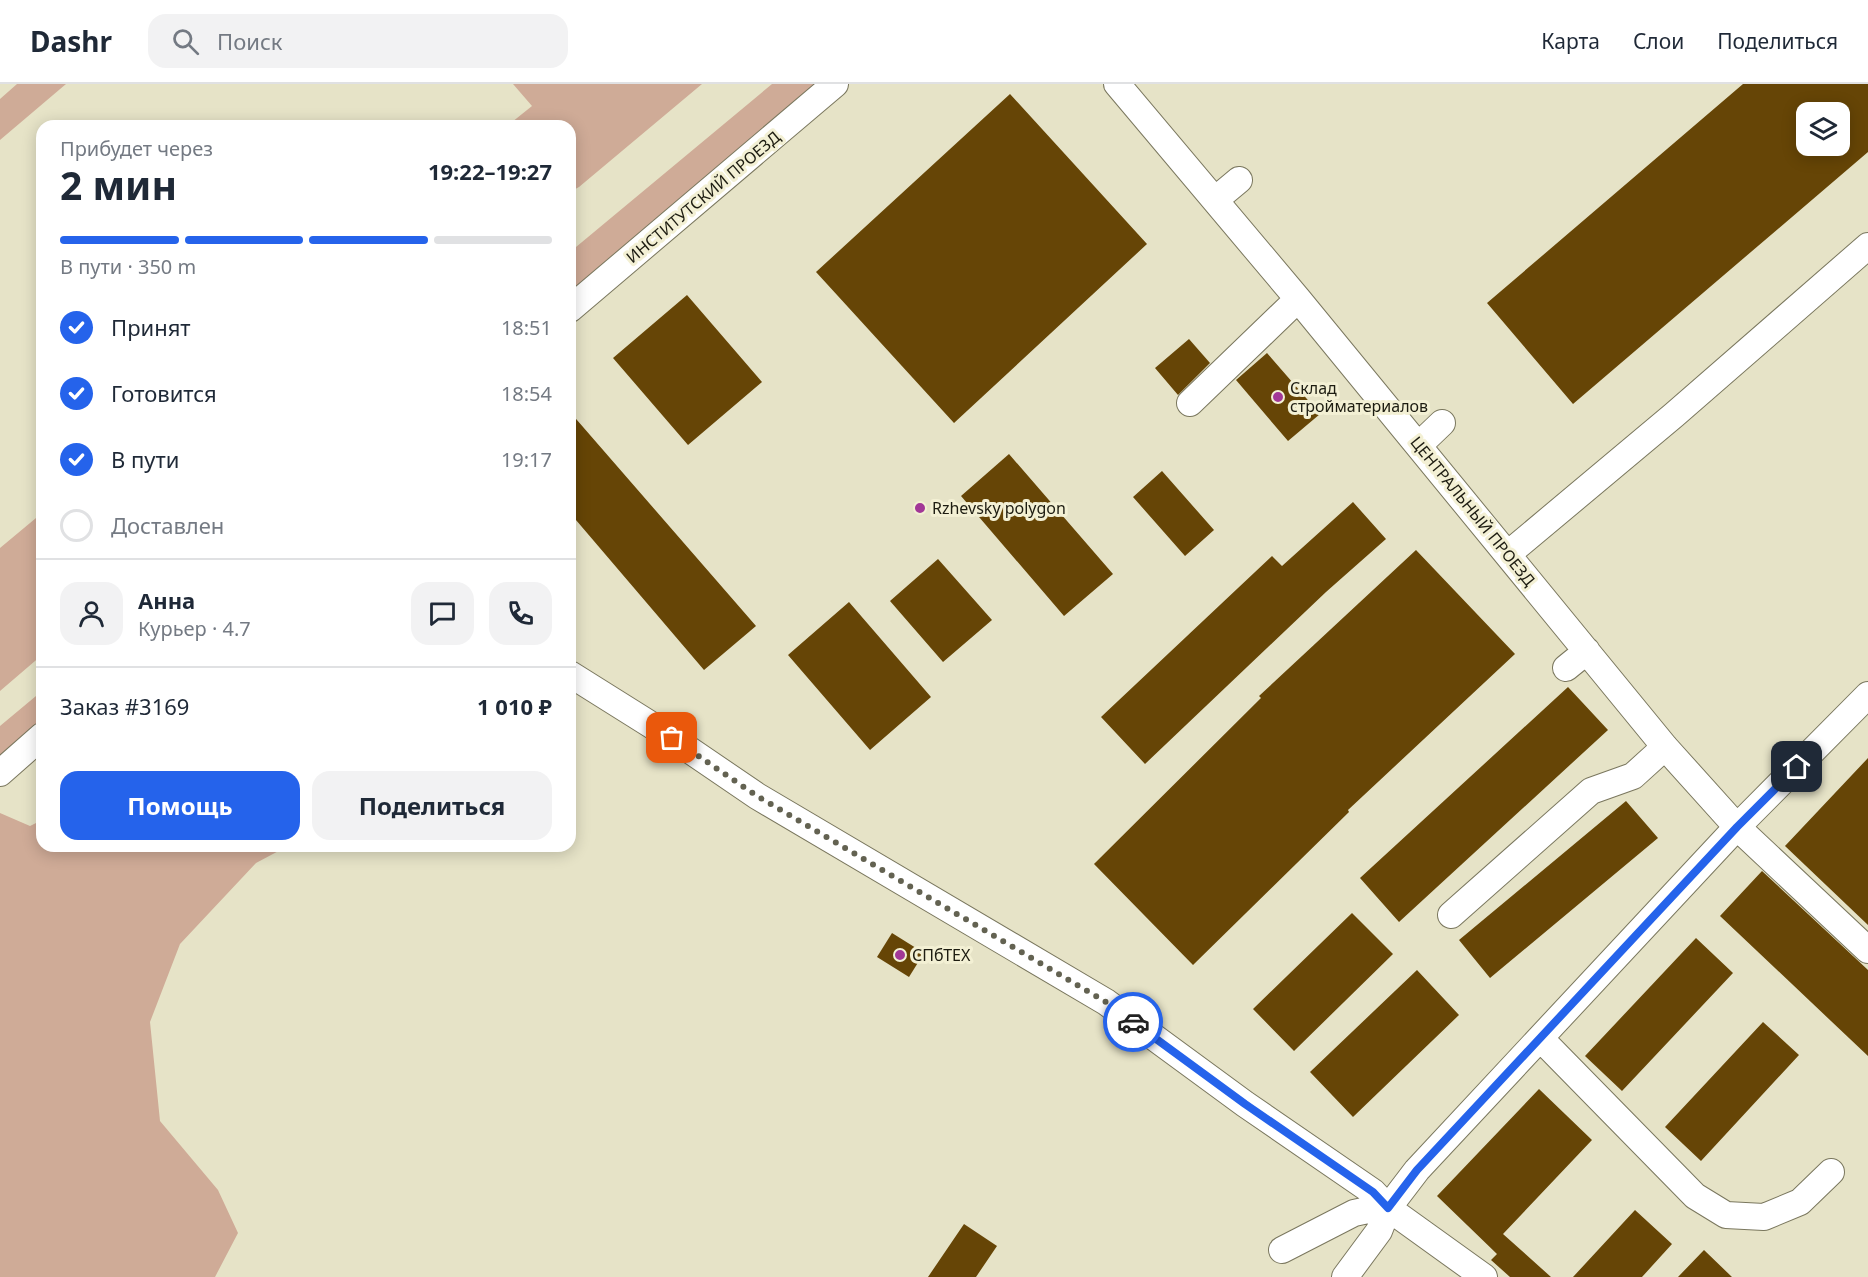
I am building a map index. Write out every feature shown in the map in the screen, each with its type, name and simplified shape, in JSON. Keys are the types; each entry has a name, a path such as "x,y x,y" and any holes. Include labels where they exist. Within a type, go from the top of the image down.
{"street":[{"name":"ИНСТИТУТСКИЙ ПРОЕЗД","path":"576,305 600,290 835,84"},
{"name":"ЦЕНТРАЛЬНЫЙ ПРОЕЗД","path":"1117,84 1298,298 1665,747 1737,827 1868,950"},
{"path":"1215,200 1239,180"},
{"path":"1508,554 1674,415 1868,246"},
{"path":"1190,403 1298,298"},
{"path":"1419,445 1442,423"},
{"path":"1566,668 1587,651"},
{"path":"576,678 672,738 757,796 1106,1002 1245,1104 1373,1192 1378,1209 1379,1231 1345,1277"},
{"path":"1282,1250 1354,1213 1378,1209 1541,1039 1737,827 1864,706"},
{"path":"0,773 36,741"},
{"path":"1451,915 1591,791 1633,776 1665,747"},
{"path":"1541,1039 1695,1196 1726,1215 1764,1217 1800,1202 1831,1172"},
{"path":"1378,1209 1484,1277"}],"shaded area":[{"path":"17,84 66,84 0,140 0,99"},
{"path":"513,84 702,84 576,189 576,120 514,120 532,106"},
{"path":"772,84 816,84 576,288 576,247"},
{"path":"36,518 36,660 0,691 0,548"},
{"path":"36,696 36,728 0,759 0,726"},
{"path":"0,813 30,826 36,823 36,852 277,852 256,863 180,944 150,1022 160,1121 218,1190 238,1233 215,1277 0,1277"}],"building":[{"path":"1743,84 1868,84 1868,152 1573,404 1487,303"},
{"path":"1010,94 1147,244 954,423 816,272"},
{"path":"687,295 762,382 688,445 613,358"},
{"path":"1189,339 1210,363 1178,395 1155,368"},
{"name":"Склад стройматериалов","path":"1267,353 1320,414 1288,441 1236,380"},
{"path":"576,419 756,626 704,670 576,520"},
{"path":"1009,454 1113,574 1064,616 961,496"},
{"path":"1162,471 1214,530 1185,556 1133,497"},
{"path":"1353,502 1386,539 1326,592 1145,764 1101,717 1272,556 1282,566"},
{"path":"1416,550 1515,654 1348,810 1349,812 1193,965 1094,864 1261,698 1259,696"},
{"path":"938,559 992,620 943,662 890,601"},
{"path":"849,602 931,697 870,750 788,655"},
{"path":"1568,687 1608,730 1399,922 1360,878"},
{"path":"1868,758 1868,925 1785,846"},
{"path":"1626,801 1658,838 1490,978 1459,940"},
{"path":"1762,871 1868,970 1868,1056 1720,916"},
{"path":"1352,913 1393,954 1294,1051 1253,1009"},
{"name":"СПбТЕХ","path":"892,933 924,953 909,977 877,957"},
{"path":"1696,938 1733,973 1622,1091 1585,1056"},
{"path":"1417,970 1459,1015 1353,1117 1310,1072"},
{"path":"1763,1022 1799,1055 1701,1161 1665,1127"},
{"path":"1539,1089 1592,1140 1503,1234 1551,1277 1510,1277 1491,1260 1497,1254 1437,1196"},
{"path":"1635,1210 1672,1244 1642,1277 1573,1277"},
{"path":"964,1224 997,1246 976,1277 928,1277"},
{"path":"1704,1250 1732,1277 1678,1277"}],"way so far":[{"path":"672,738 757,796 1106,1002 1133,1022"}],"place":[{"name":"Склад стройматериалов","path":"1278,397"},
{"name":"Rzhevsky polygon","path":"920,508"},
{"name":"СПбТЕХ","path":"900,955"}],"route":[{"path":"1133,1022 1245,1104 1373,1192 1388,1208 1417,1170 1737,827 1797,767"}]}
